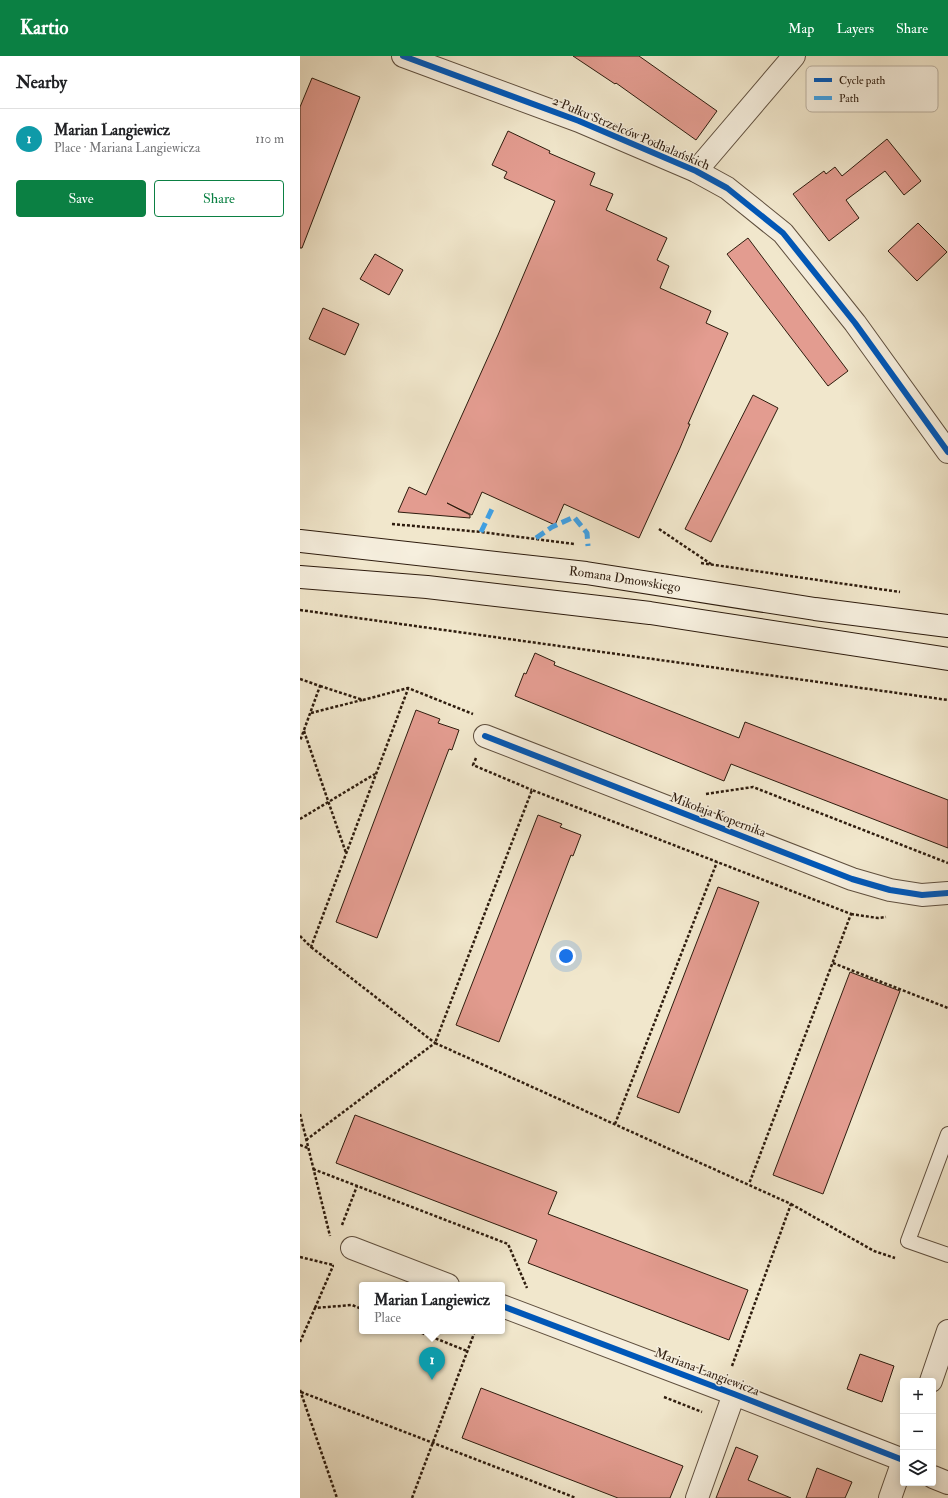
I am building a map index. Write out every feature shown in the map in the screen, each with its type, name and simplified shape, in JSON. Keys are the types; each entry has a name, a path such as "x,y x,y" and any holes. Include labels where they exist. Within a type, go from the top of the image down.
{"street":[{"name":"2 Pułku Strzelców Podhalańskich","path":"403,56 579,121 696,171 727,188 783,233 855,323 948,452"},
{"path":"696,171 794,56"},
{"name":"Romana Dmowskiego","path":"300,541 586,573 815,609 948,626"},
{"path":"300,577 427,587 650,613 948,659"},
{"name":"Mikołaja Kopernika","path":"485,736 852,879 890,890 922,895 948,893"},
{"path":"342,1246 440,1282"},
{"name":"Mariana Langiewicza","path":"505,1307 728,1392 900,1460"},
{"path":"932,1378 948,1331"},
{"name":"Mariana Langiewicza","path":"697,1498 728,1392"},
{"path":"890,1498 900,1470"},
{"path":"936,1478 948,1483"}],"lane":[{"path":"948,1134 908,1242 948,1255"}],"path":[{"path":"659,529 713,565"},
{"path":"300,610 948,700"},
{"path":"300,679 320,686 300,741"},
{"path":"311,947 408,688"},
{"path":"311,713 363,700"},
{"path":"304,731 346,854"},
{"path":"300,819 376,773"},
{"path":"306,1140 435,1043 532,790 851,914 748,1184"},
{"path":"615,1124 717,862"},
{"path":"300,936 311,947 435,1043 791,1204 874,1251 896,1259"},
{"path":"833,963 948,1008"},
{"path":"300,1114 313,1169 342,1246"},
{"path":"300,1145 308,1148"},
{"path":"313,1169 508,1244 528,1290"},
{"path":"341,1227 357,1186"},
{"path":"728,1392 791,1204"},
{"path":"300,1257 333,1266"},
{"path":"300,1342 333,1266 333,1259"},
{"path":"315,1308 352,1305 359,1308"},
{"path":"424,1334 467,1351"},
{"path":"412,1498 474,1334"},
{"path":"300,1391 576,1498"},
{"path":"300,1391 337,1498"}],"building":[{"path":"573,56 639,56 717,111 696,140 616,83 615,84"},
{"path":"312,78 360,97 302,248 300,248 300,107"},
{"path":"508,131 550,151 549,153 595,173 590,185 613,194 606,210 667,238 657,260 669,266 660,288 711,311 706,323 728,333 688,424 690,424 680,448 639,538 564,504 555,525 482,492 472,515 447,503 470,515 470,518 398,512 409,487 426,495 498,335 555,201 504,178 507,172 492,165"},
{"path":"887,139 921,181 904,195 885,171 846,200 859,218 829,241 793,194 824,171 826,174 835,167 842,176"},
{"path":"918,223 947,252 917,281 888,251"},
{"path":"748,238 848,371 828,386 727,254"},
{"path":"375,254 403,270 389,295 360,279"},
{"path":"323,308 359,324 345,355 309,339"},
{"path":"753,395 778,408 711,542 685,529"},
{"path":"535,653 555,662 554,665 739,738 745,722 948,800 948,848 731,764 724,781 515,696 524,673 526,674"},
{"path":"416,710 440,719 438,723 459,730 452,750 449,749 377,938 336,922"},
{"path":"538,815 562,824 560,827 581,835 573,856 571,855 499,1042 456,1025"},
{"path":"718,887 759,902 679,1113 637,1097"},
{"path":"850,972 900,991 823,1194 773,1175"},
{"path":"355,1115 557,1192 548,1214 748,1290 729,1340 528,1263 537,1240 336,1163"},
{"path":"860,1354 894,1366 882,1402 847,1389"},
{"path":"481,1388 683,1466 670,1498 618,1498 462,1438"},
{"path":"736,1447 758,1456 748,1480 791,1498 716,1498"},
{"path":"817,1468 852,1482 845,1498 806,1498"}],"marked path":[{"path":"481,532 492,509"},
{"path":"536,538 552,527 574,517 587,533 588,546"}],"cycle path":[{"path":"403,56 579,121 696,171 727,188 783,233 855,323 948,452"},
{"path":"485,736 852,879 890,890 922,895 948,893"},
{"path":"505,1307 900,1459"}],"place":[{"name":"Marian Langiewicz","path":"432,1380"}]}
